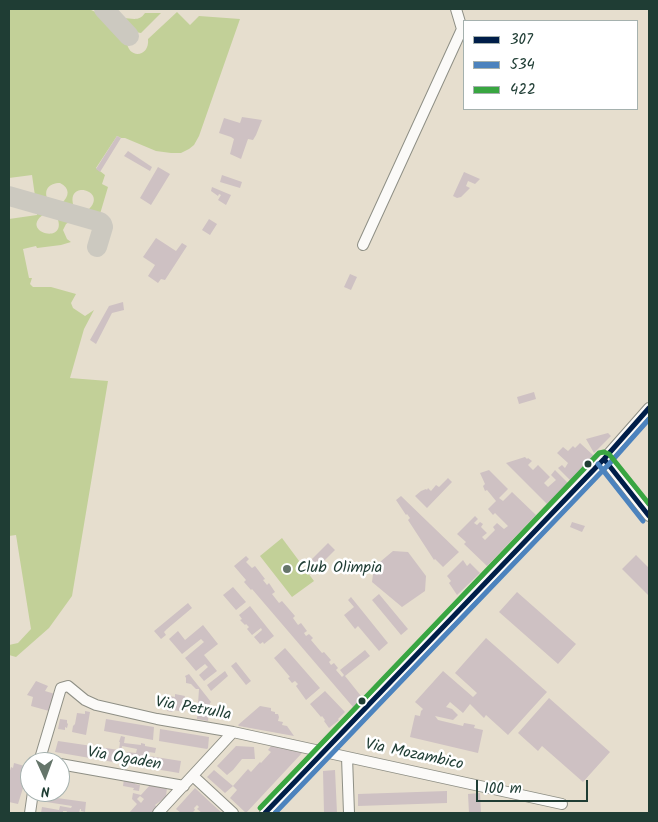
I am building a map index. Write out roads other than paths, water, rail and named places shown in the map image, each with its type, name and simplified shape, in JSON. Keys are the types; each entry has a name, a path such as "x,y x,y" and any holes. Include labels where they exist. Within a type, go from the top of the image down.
{"street":[{"path":"363,245 462,30 456,9"},
{"path":"265,813 604,459 649,408"},
{"path":"604,459 649,516"},
{"name":"Via Petrulla","path":"45,752 61,688 68,686 85,700 96,705 324,752"},
{"path":"158,813 233,732"},
{"name":"Via Mozambico","path":"324,752 562,804"},
{"name":"Via Mozambico","path":"348,757 349,813"},
{"name":"Via Ogaden","path":"70,766 184,786"},
{"path":"193,776 232,813"}],"place":[{"name":"Club Olimpia","path":"287,569"}]}
